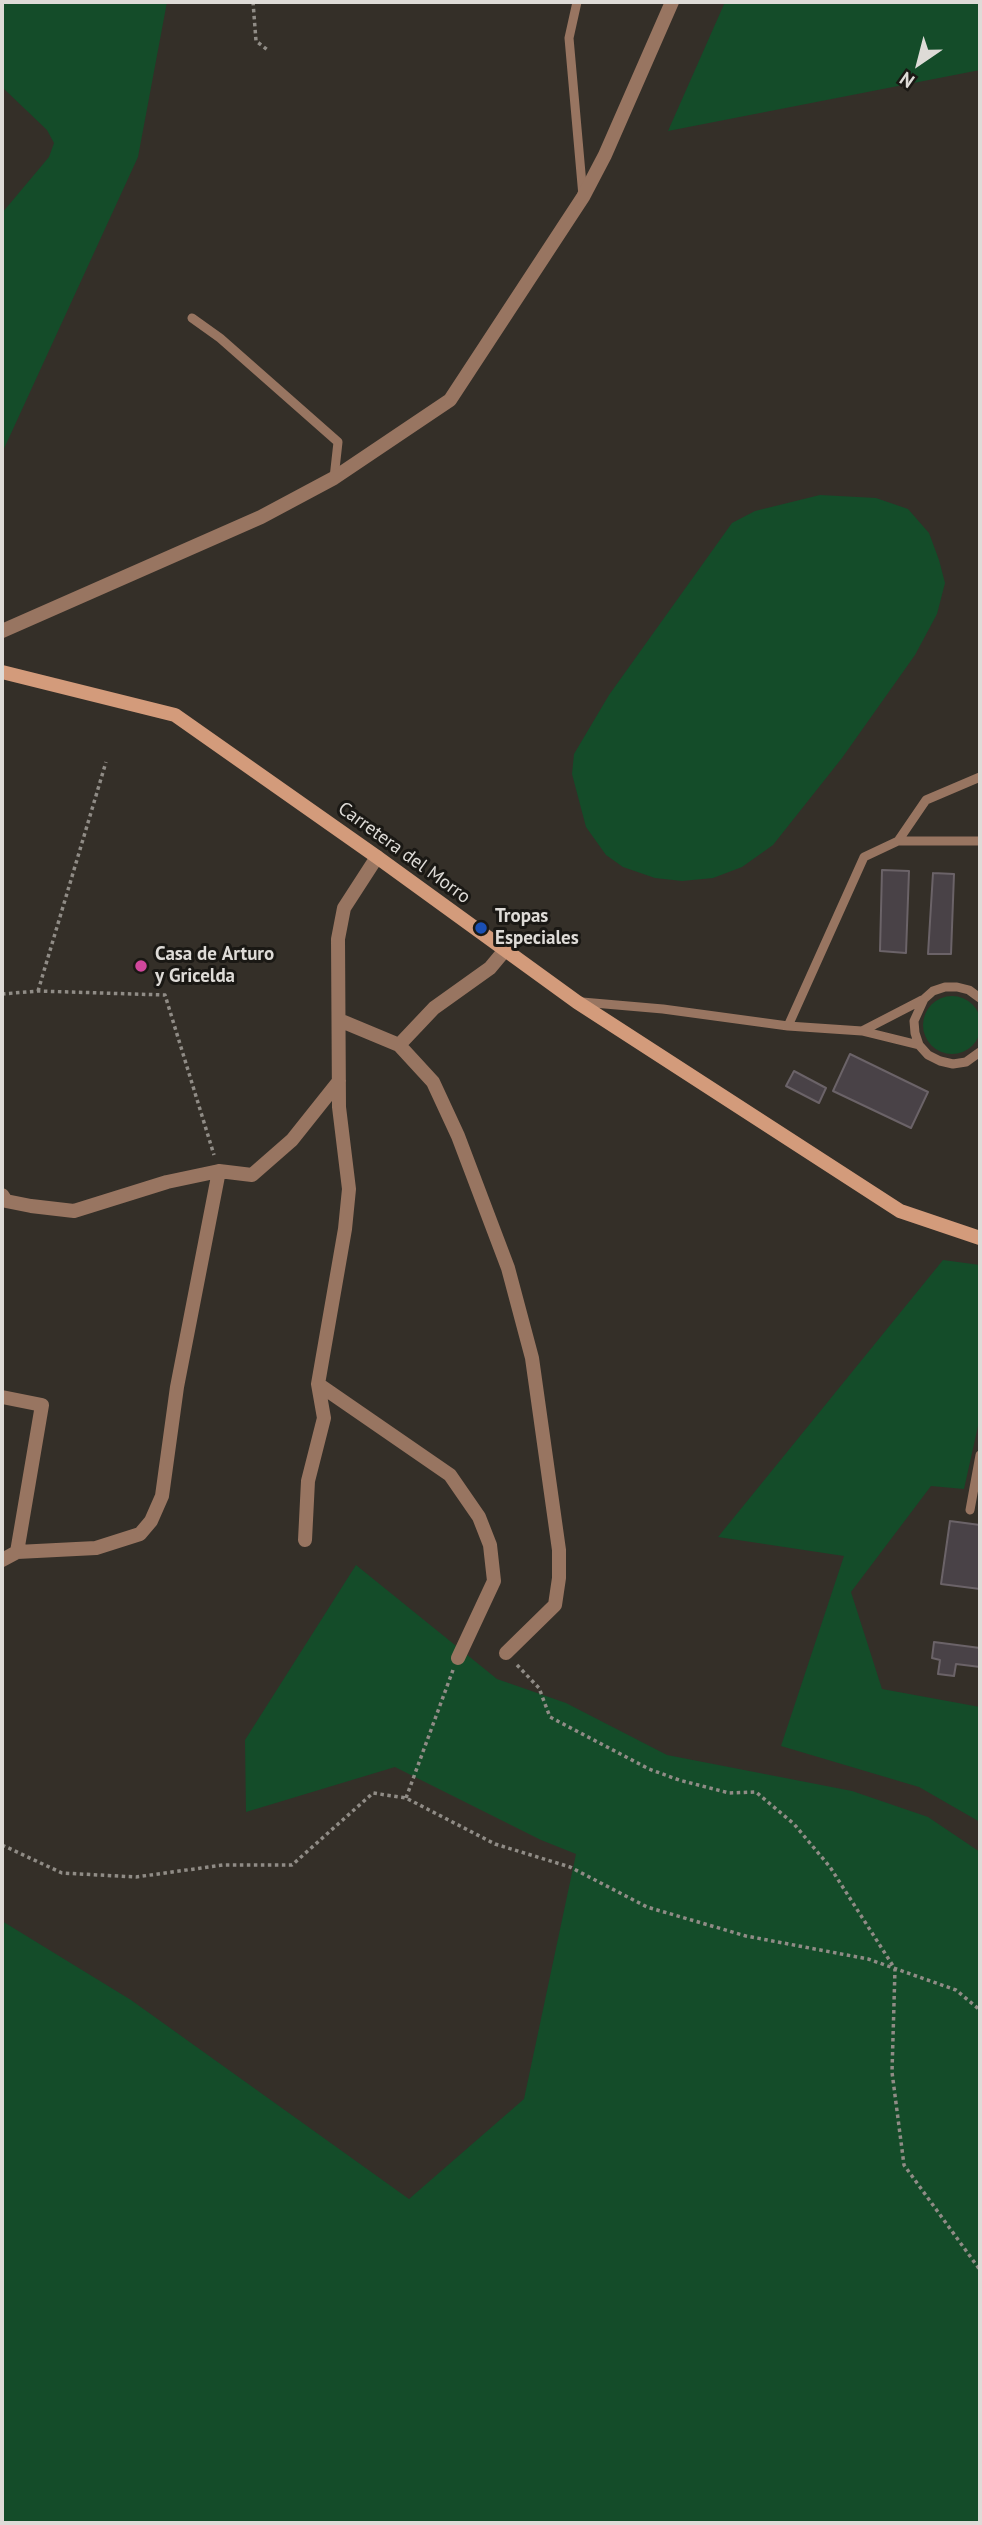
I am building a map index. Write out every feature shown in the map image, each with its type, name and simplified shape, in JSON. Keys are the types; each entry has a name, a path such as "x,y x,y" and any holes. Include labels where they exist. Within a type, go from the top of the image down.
{"main road":[{"name":"Carretera del Morro","path":"2,672 174,715 577,1002 900,1211 979,1240"}],"street":[{"path":"2,631 261,517 334,478 450,400 583,197 605,155 672,2"},
{"path":"305,1539 308,1480 324,1419 318,1384 345,1229 349,1189 339,1107 338,939 344,908 377,857"},
{"path":"399,1045 434,1008 490,968 505,950"},
{"path":"339,1020 399,1045 433,1082 458,1136 508,1268 532,1358 559,1549 559,1578 555,1605 506,1653"},
{"path":"2,1195 6,1201 74,1211 167,1182 219,1171 252,1175 292,1140 339,1081"},
{"path":"2,1560 17,1552 96,1548 140,1534 151,1521 162,1496 177,1387 219,1171"},
{"path":"318,1384 450,1475 480,1517 490,1545 494,1581 458,1658"},
{"path":"2,1397 42,1405 17,1552"}],"lane":[{"path":"576,2 569,38 583,197"},
{"path":"192,318 220,338 338,442 334,478"},
{"path":"898,841 926,800 980,777"},
{"path":"788,1026 864,857 898,841 980,841"},
{"path":"862,1031 945,987 969,990 980,998"},
{"path":"924,999 914,1021 919,1045 928,1055 953,1064 966,1062 980,1052"},
{"path":"577,1002 663,1009 788,1026 862,1031 919,1045"},
{"path":"970,1510 980,1455"}],"path":[{"path":"253,2 256,41 269,51"},
{"path":"38,990 106,762"},
{"path":"2,994 38,990 165,995 219,1171"},
{"path":"506,1653 539,1688 550,1717 649,1769 679,1780 729,1793 756,1792 794,1824 830,1867 895,1969 892,2072 904,2165 980,2270"},
{"path":"406,1798 458,1658"},
{"path":"2,1845 62,1873 136,1877 223,1866 292,1865 373,1793 406,1798 495,1844 570,1867 647,1907 746,1936 868,1959 956,1990 980,2010"}],"green space":[{"path":"2,2 167,2 138,157 2,453 2,213 49,157 54,143 47,130 2,87"},
{"path":"725,2 980,2 980,70 668,131"},
{"path":"820,495 876,498 908,509 929,533 939,560 945,583 937,614 915,655 842,758 773,845 742,867 713,878 682,881 655,878 623,867 606,855 586,827 572,774 574,754 609,695 732,523 755,511"},
{"path":"946,996 958,996 973,1004 981,1019 981,1031 973,1046 958,1054 946,1054 931,1046 923,1031 923,1019 931,1004"},
{"path":"943,1260 980,1265 980,1417 964,1489 931,1486 851,1592 882,1689 980,1707 980,1822 919,1787 781,1746 844,1556 718,1537"},
{"path":"356,1565 497,1679 566,1703 667,1755 852,1791 928,1817 980,1852 980,2523 2,2523 2,1921 131,2000 409,2199 524,2099 576,1854 541,1840 395,1767 246,1812 245,1740"}],"building":[{"path":"882,870 909,871 906,953 880,951"},
{"path":"933,873 954,874 951,954 928,954"},
{"path":"850,1054 928,1092 911,1128 833,1091"},
{"path":"794,1071 826,1088 819,1103 786,1086"},
{"path":"950,1521 980,1525 980,1589 941,1584"},
{"path":"934,1642 980,1648 980,1667 956,1664 954,1676 938,1674 940,1660 932,1658"}],"place":[{"name":"Tropas Especiales","path":"481,928"},
{"name":"Casa de Arturo y Gricelda","path":"141,966"}]}
